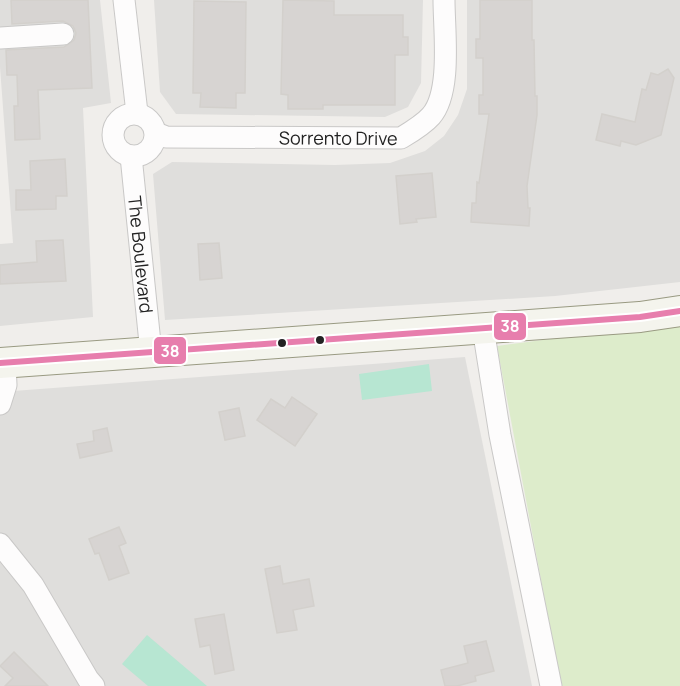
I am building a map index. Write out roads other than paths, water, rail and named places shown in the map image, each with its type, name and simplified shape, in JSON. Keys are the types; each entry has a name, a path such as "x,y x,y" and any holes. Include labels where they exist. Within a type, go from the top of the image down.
{"street":[{"path":"124,0 137,113"},
{"name":"Sorrento Drive","path":"156,133 166,137 401,138 432,115 442,95 444,0"},
{"path":"0,38 63,34"},
{"path":"137,113 150,119 156,133 155,141 151,148 138,156 131,156 118,148 113,135 117,122 129,114 137,113"},
{"name":"The Boulevard","path":"131,156 151,353"},
{"path":"0,404 6,385 3,363 640,317 680,311"},
{"path":"483,328 500,435 551,686"},
{"path":"0,544 33,585 87,679 94,686"}]}
